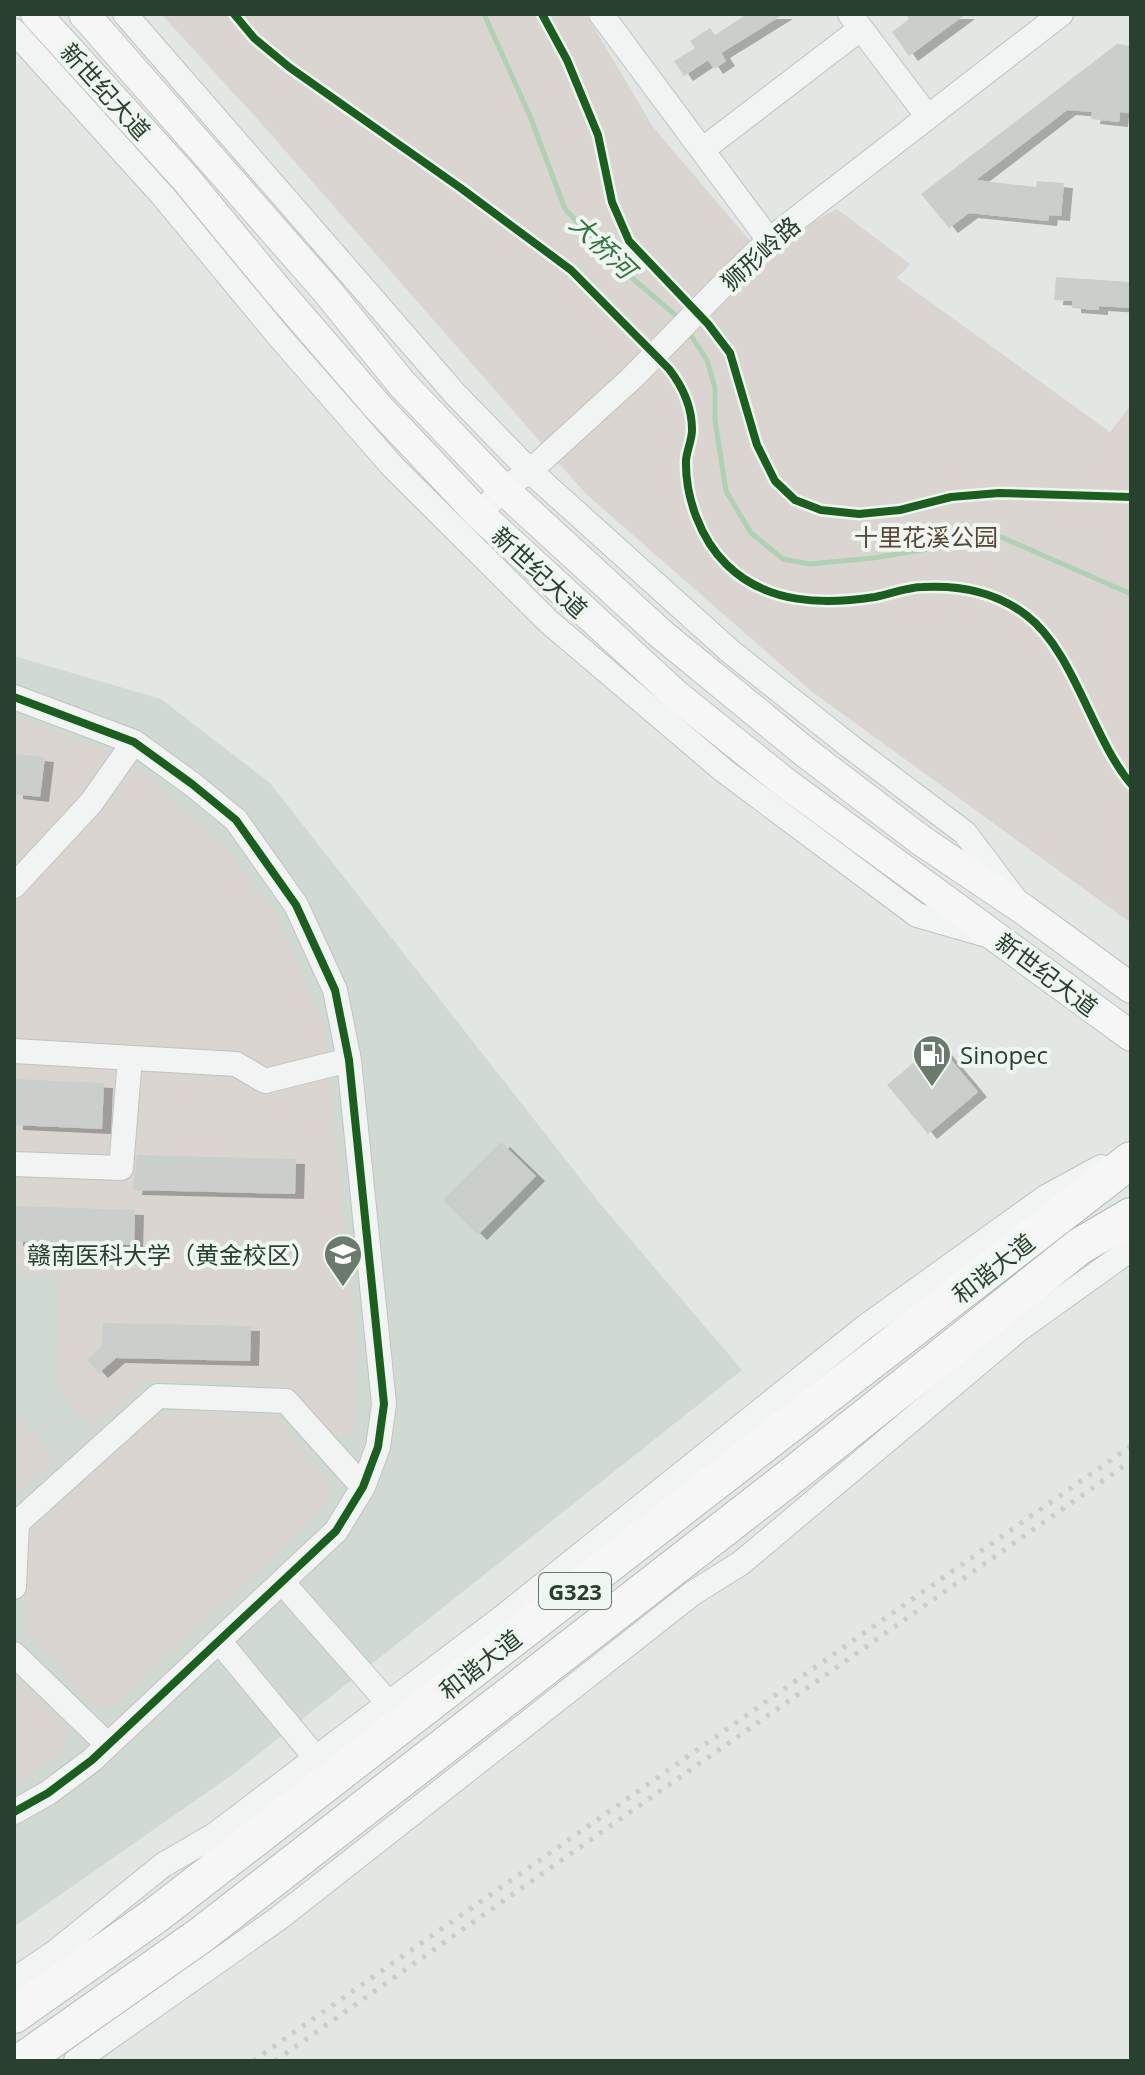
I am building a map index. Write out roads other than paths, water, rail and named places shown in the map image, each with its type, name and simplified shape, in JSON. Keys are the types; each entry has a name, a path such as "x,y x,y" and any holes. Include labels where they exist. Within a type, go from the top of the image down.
{"highway":[{"name":"和谐大道","path":"14,2015 156,1915 324,1768 1056,1219 1127,1156"},
{"name":"和谐大道","path":"22,2061 201,1935 799,1470 1080,1246 1131,1216"}],"main road":[{"name":"新世纪大道","path":"34,14 185,178 356,381 479,514 677,696 784,782 1131,1036"},
{"name":"新世纪大道","path":"84,14 327,291 402,384 503,489 634,609 805,752 922,841 1023,909 1131,988"}],"street":[{"path":"34,14 59,80"},
{"path":"601,14 769,240"},
{"name":"狮形岭路","path":"479,514 503,489 530,471 633,377 769,240 1061,14"},
{"path":"125,18 456,395 530,471 731,652 965,833 1023,909"},
{"path":"702,150 855,22 928,117"},
{"path":"14,31 163,196 393,467 549,622 723,770 917,915 1000,939"},
{"path":"281,196 327,291"},
{"path":"277,334 356,381"},
{"path":"634,609 731,652"},
{"path":"677,696 723,770"},
{"path":"14,697 134,742 192,784 236,820 296,905 335,990 349,1060 384,1404 378,1447 363,1487 336,1531 108,1745 48,1793 14,1812"},
{"path":"14,886 91,803 134,742"},
{"path":"14,1051 236,1064 265,1081 349,1060"},
{"path":"14,1164 121,1168 130,1058"},
{"path":"76,2061 279,1918 693,1593 741,1563 1018,1330 1131,1249"},
{"path":"14,1587 17,1523 158,1396 286,1401 363,1487"},
{"path":"282,1582 397,1712"},
{"path":"14,1980 54,1953 163,1865 324,1768 219,1641"},
{"path":"14,1654 108,1745"}],"waterway":[{"name":"大桥河","path":"484,14 530,116 565,209 625,272 680,319"},
{"path":"688,331 707,360 715,388 715,420 726,491 751,533 783,559 810,564 873,558 1001,537 1131,594"}],"railway":[{"path":"253,2061 1131,1446"},
{"path":"275,2061 1131,1461"}],"place":[{"name":"Sinopec","path":"932,1088"},
{"name":"赣南医科大学（黄金校区）","path":"343,1288"}],"park label":[{"name":"十里花溪公园","path":"926,536"}]}
